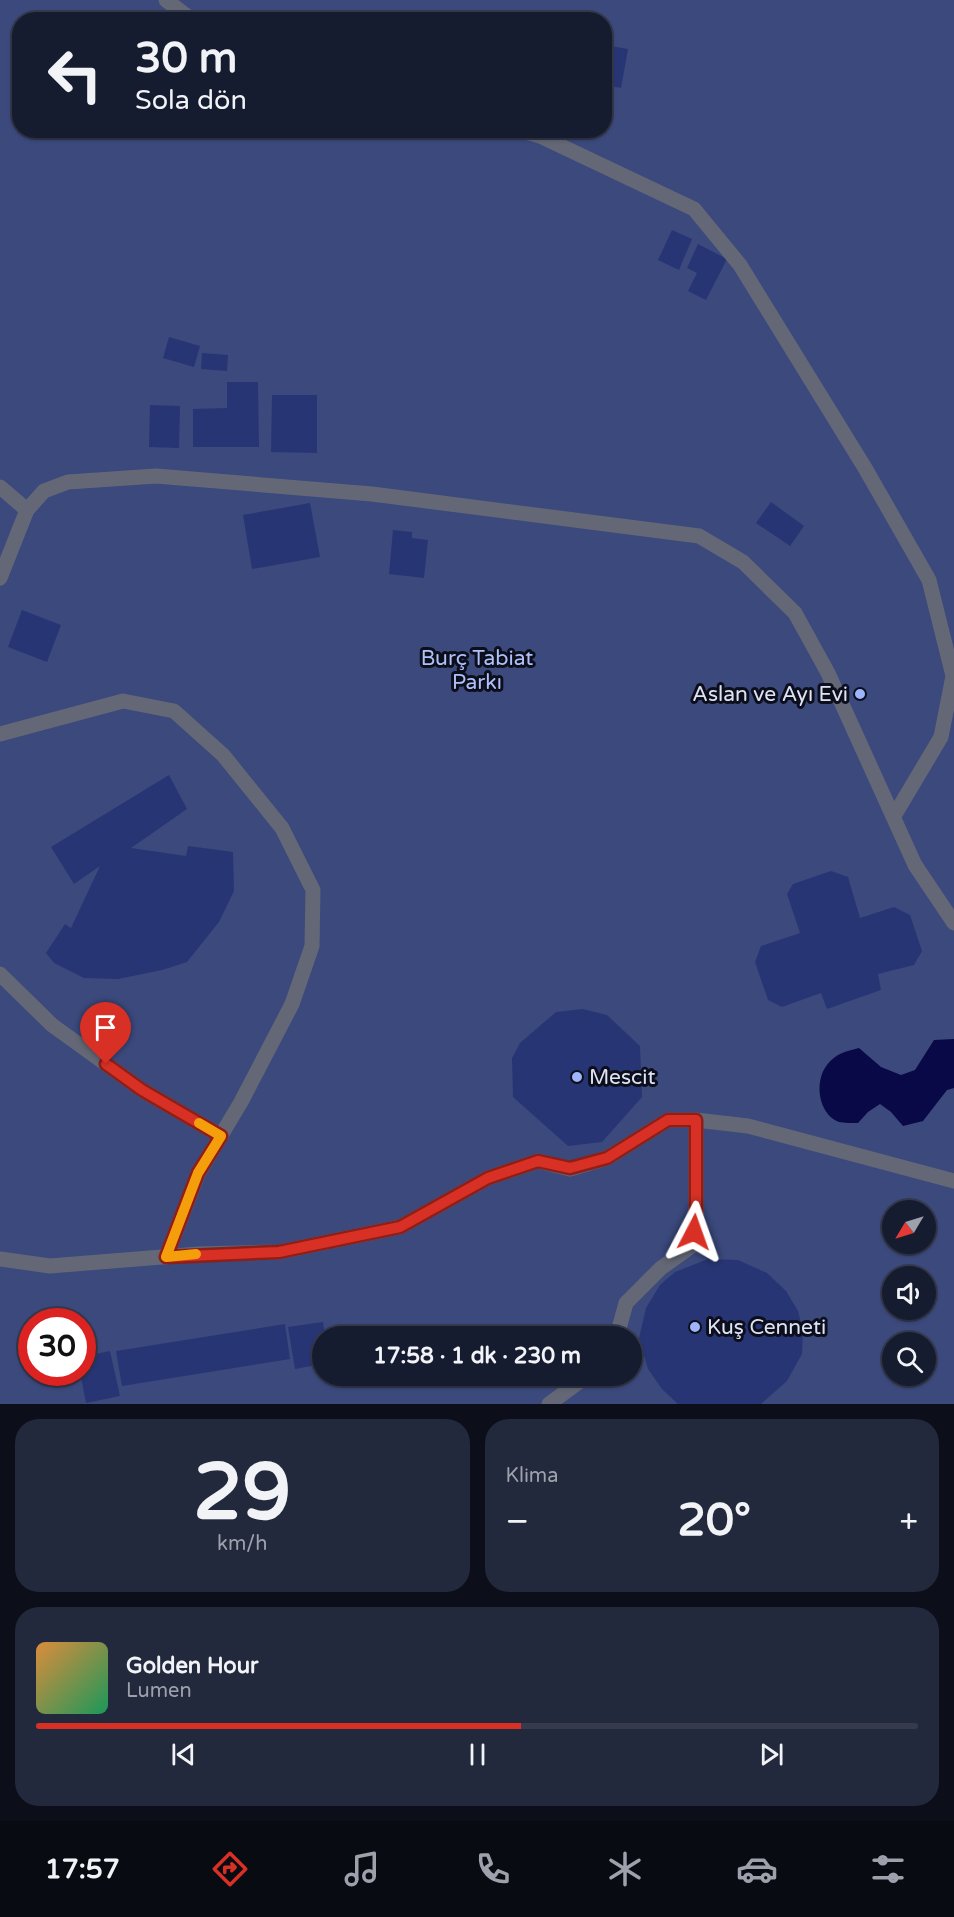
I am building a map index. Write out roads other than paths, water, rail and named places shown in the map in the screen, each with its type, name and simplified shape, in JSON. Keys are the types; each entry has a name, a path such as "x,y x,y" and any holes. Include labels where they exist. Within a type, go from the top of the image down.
{"street":[{"path":"166,0 182,12"},
{"path":"544,138 694,209 740,266 865,468 929,580 953,676 941,737 894,816"},
{"path":"0,578 27,510 45,491 68,482 156,476 372,494 699,536 743,561 795,613 828,673 915,865 954,923"},
{"path":"0,487 27,510"},
{"path":"0,734 123,701 174,711 223,755 282,828 313,890 312,946 292,1004 242,1102 198,1173 166,1257"},
{"path":"0,974 52,1025 142,1090 221,1136"},
{"path":"0,1259 50,1266 166,1257 279,1252 400,1227 488,1178 538,1161 570,1168 607,1158 668,1120 696,1120 748,1126 954,1181"},
{"path":"620,1326 626,1303 661,1268 692,1246 696,1218 696,1120"},
{"path":"549,1404 573,1386"}],"place":[{"name":"Aslan ve Ayı Evi","path":"860,694"},
{"name":"Mescit","path":"577,1077"},
{"name":"Kuş Cenneti","path":"695,1327"}],"park label":[{"name":"Burç Tabiat Parkı","path":"477,670"}]}
